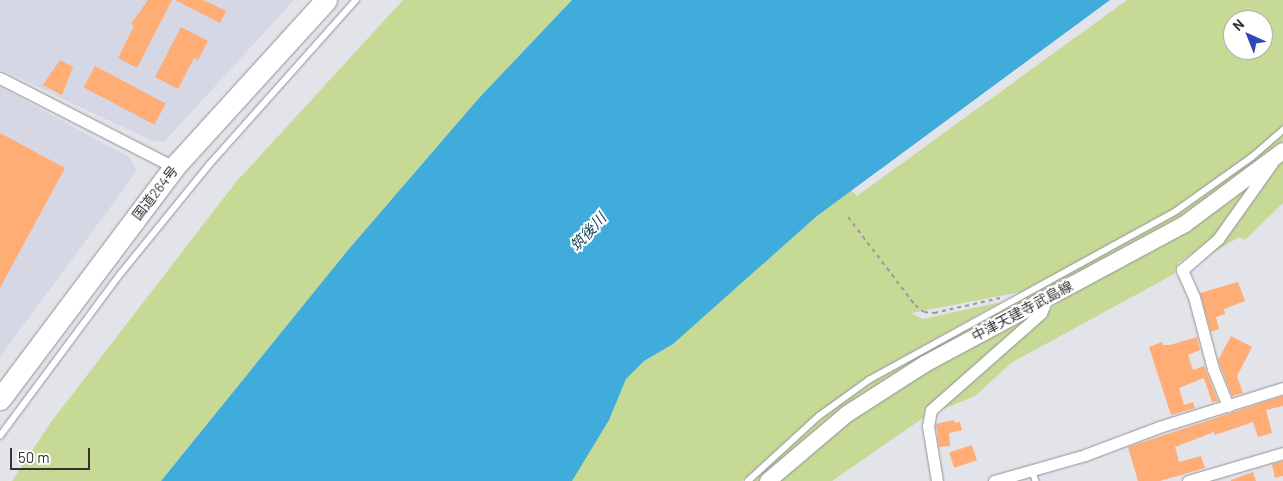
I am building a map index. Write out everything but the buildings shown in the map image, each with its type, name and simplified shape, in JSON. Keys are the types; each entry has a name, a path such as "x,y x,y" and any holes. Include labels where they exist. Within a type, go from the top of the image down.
{"highway":[{"name":"国道264号","path":"0,399 174,167 326,0"}],"main road":[{"name":"中津天建寺武島線","path":"768,481 847,414 925,364 1185,224 1280,154"}],"street":[{"path":"0,78 174,167"},
{"path":"1228,406 1213,368 1194,297 1182,270 1218,239 1280,154"},
{"path":"937,481 928,426 931,410 1041,313 1047,298"},
{"path":"994,481 1031,468 1084,455 1159,427 1283,388"},
{"path":"1188,481 1283,453"}],"lane":[{"path":"0,436 116,280 209,165 356,0"},
{"path":"748,481 819,416 870,380 1015,298 1176,211 1252,157 1283,130"},
{"path":"1031,468 1036,481"}],"path":[{"path":"848,217 915,305 924,312 934,313 998,298 1015,298"}],"shaded area":[{"path":"0,0 294,0 164,142 152,141 0,69"},
{"path":"0,87 129,157 137,171 0,357"}],"green space":[{"path":"403,0 572,0 479,98 348,250 161,481 12,481 51,422 236,182"},
{"path":"1127,0 1283,0 1283,127 1250,155 1174,209 1021,292 911,313 923,319 1001,302 866,378 818,413 742,481 553,481 609,420 626,378 644,361 673,343 817,216 851,190 857,196"},
{"path":"1283,133 1283,141 1260,161 1182,217 780,461 759,481 752,481 823,417 872,382 1177,213"},
{"path":"1283,161 1283,203 1245,240 1239,237 1193,265"},
{"path":"1251,186 1214,239 1178,263 1174,274 1011,363 975,396 936,412 1063,298 1191,228"},
{"path":"1038,312 925,409 923,418 832,481 778,481 857,415 934,365"}],"water":[{"name":"筑後川","path":"572,0 1110,0 817,216 673,344 644,361 626,379 609,420 572,481 161,481 348,250 479,98"}]}
